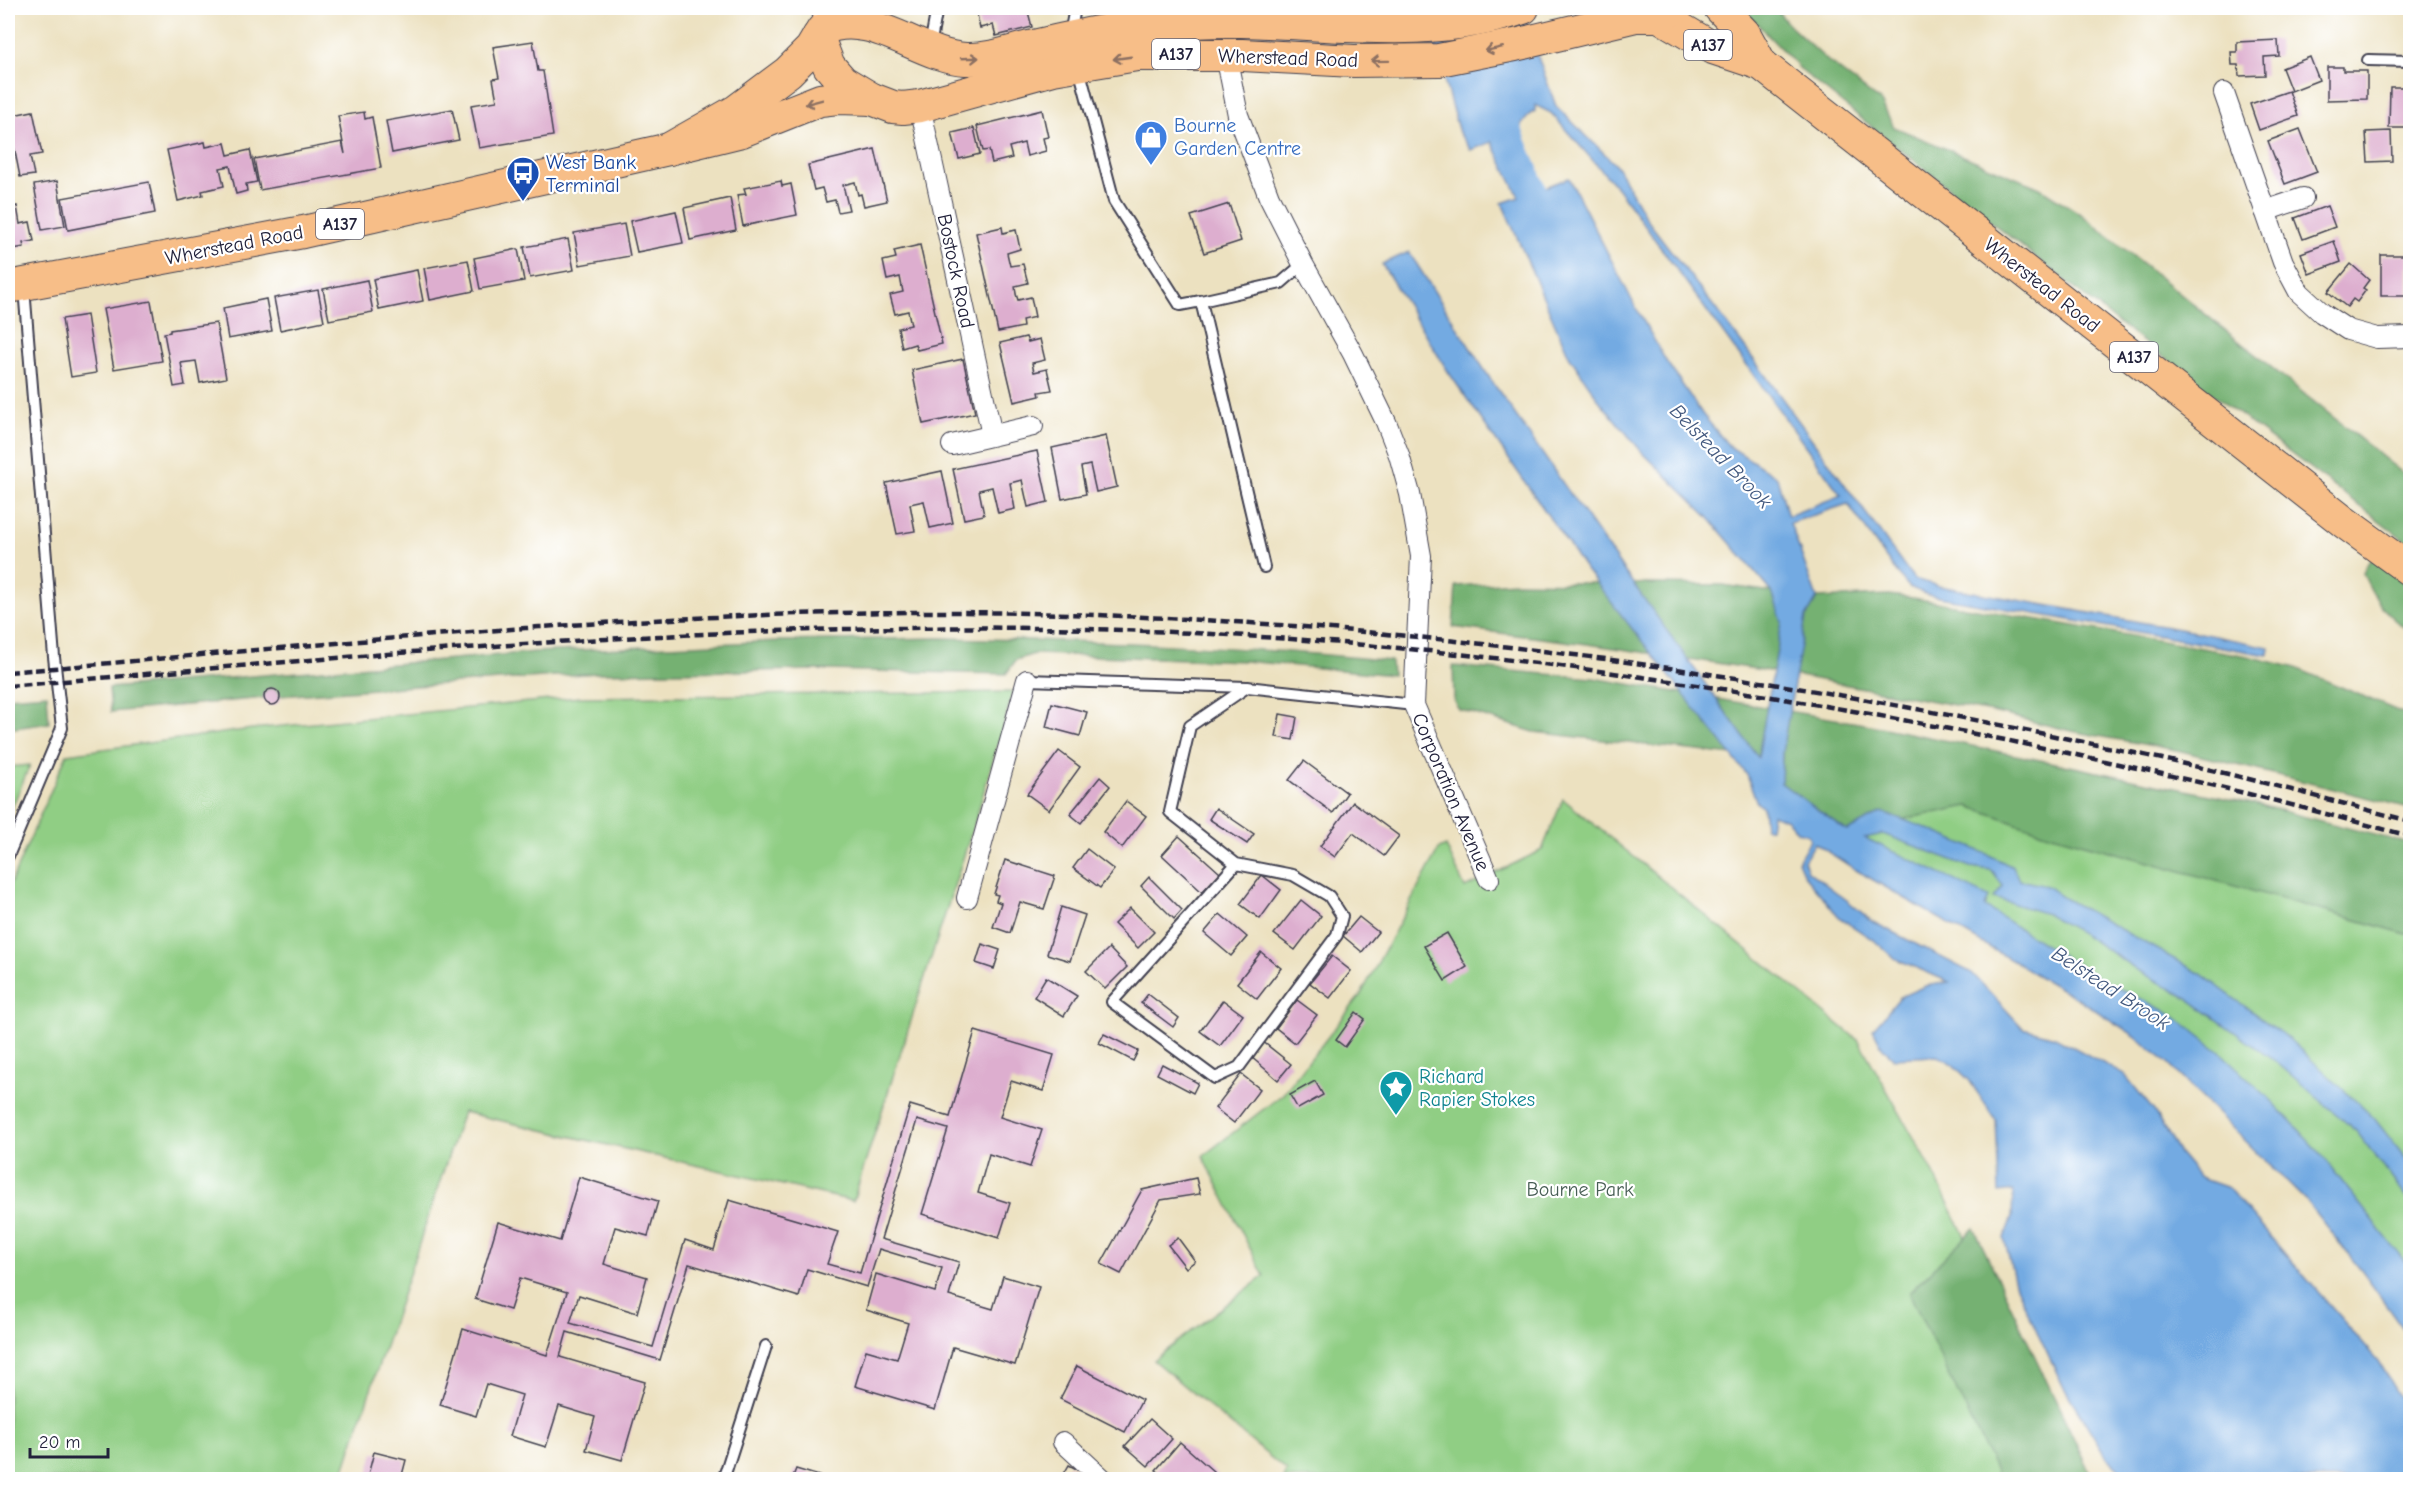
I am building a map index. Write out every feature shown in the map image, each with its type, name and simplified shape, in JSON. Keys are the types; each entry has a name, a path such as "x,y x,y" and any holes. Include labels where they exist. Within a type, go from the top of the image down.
{"main road":[{"name":"Wherstead Road","path":"818,26 827,27 842,23 871,21 930,50 968,59 1074,37 1147,25 1183,15 1338,27 1429,27 1462,23 1523,8"},
{"name":"A137","path":"1720,8 1744,33 1761,64"},
{"name":"Wherstead Road","path":"16,286 303,232 669,149 742,131 820,100 872,99 903,108 920,106 1074,37 1137,56 1226,55 1354,61 1439,60 1649,12"},
{"name":"A137","path":"1649,12 1713,48 1761,64"},
{"name":"Wherstead Road","path":"818,26 824,56 834,74 872,99"},
{"name":"Wherstead Road","path":"669,149 708,129 788,72 811,49 818,26"},
{"name":"Wherstead Road","path":"1761,64 2326,507 2410,570"}],"street":[{"path":"1226,55 1238,115 1269,197 1353,354 1386,422 1399,455 1410,494 1421,556 1414,705"},
{"path":"2224,93 2283,262 2299,292 2322,314 2348,330 2377,338 2410,337"},
{"name":"Bostock Road","path":"920,106 992,435"},
{"path":"2265,211 2303,198"},
{"path":"952,445 1033,426"},
{"path":"967,898 1027,680"},
{"name":"Corporation Avenue","path":"1414,705 1489,879"},
{"path":"1063,1442 1104,1479"}],"lane":[{"path":"930,50 937,8"},
{"path":"1074,37 1114,201 1180,305 1281,282 1303,264"},
{"path":"2368,60 2410,61"},
{"path":"8,856 62,728 16,286"},
{"path":"1201,301 1264,567"},
{"path":"1027,680 1247,687 1414,705"},
{"path":"1236,864 1112,1002 1206,1074 1215,1078 1239,1067 1337,935 1342,916 1329,896 1293,874 1236,864 1170,812 1190,726 1247,687"},
{"path":"723,1479 766,1346"}],"green space":[{"path":"1742,8 1775,8 1789,25 1828,61 1881,102 1894,127 2040,188 2081,214 2410,479 2410,544 2117,322 1803,72"},
{"path":"2378,554 2410,578 2410,631 2382,606 2363,573 2368,563"},
{"path":"1516,582 1723,585 1772,592 1806,617 1817,598 1889,595 2248,656 2296,668 2410,716 2410,808 2181,751 2076,732 1992,712 1783,673 1453,627 1456,586"},
{"path":"938,638 1278,651 1391,661 1392,675 1245,661 1034,654 1016,660 1006,674 823,670 597,673 279,696 278,692 271,688 264,693 264,698 111,712 109,688 535,652 779,641"},
{"path":"1453,666 1593,678 1870,725 2263,806 2410,844 2410,935 2045,833 1968,806 1847,831 1781,783 1782,752 1758,758 1534,732 1458,709 1454,701"},
{"path":"1013,692 977,815 853,1201 463,1112 341,1479 8,1479 8,889 67,754 252,729 580,697"},
{"path":"47,694 49,723 8,729 8,697"},
{"path":"30,765 8,817 8,767"},
{"name":"Bourne Park","path":"1563,799 1859,1041 1931,1168 2085,1479 1284,1479 1287,1471 1153,1360 1264,1276 1203,1156 1283,1094 1360,996 1439,849 1446,846 1465,888 1542,850"},
{"path":"1968,806 2410,928 2410,1316 2315,1147 1827,818"},
{"path":"1974,1228 2093,1479 2000,1479 1909,1293"}],"water":[{"path":"1424,8 1520,8 1556,106 1617,166 1648,221 1735,334 1914,579 1939,586 2269,647 2268,655 1928,595 1909,587 1848,504 1790,523 1817,598 1806,617 1782,752 1781,783 1847,831 1882,812 1989,855 2013,867 2019,880 2047,886 2064,898 2201,974 2289,1039 2374,1118 2410,1164 2410,1202 2357,1132 2275,1061 2187,998 2047,914 1994,898 2003,886 1991,870 1970,867 1883,834 1865,838 1989,897 1985,907 2100,979 2170,1013 2219,1051 2273,1102 2315,1147 2410,1268 2410,1338 2364,1274 2306,1201 2167,1063 2135,1036 2080,1000 1856,870 1815,843 1804,861 1808,871 1873,922 1972,973 2023,1028 2055,1037 2125,1075 2154,1111 2178,1152 2200,1178 2228,1188 2378,1361 2410,1415 2410,1479 2131,1479 2107,1458 2063,1386 2016,1287 2004,1238 2012,1217 2013,1191 1999,1193 1996,1120 1969,1080 1949,1061 1937,1056 1893,1058 1882,1047 1873,1029 1900,997 1925,986 1949,982 1894,958 1875,941 1840,918 1804,875 1798,861 1810,840 1808,835 1798,832 1787,820 1772,814 1770,828 1765,828 1763,807 1757,803 1747,775 1586,570 1449,373 1382,264 1409,252 1489,377 1624,571 1758,757 1782,622 1772,592 1708,517 1642,452 1601,403 1569,356 1502,203 1519,197 1492,142 1471,150 1459,133","holes":["1535,105 1551,113 1618,189 1841,495 1788,516 1777,477 1729,446 1703,415 1666,361 1569,178 1540,189 1516,132 1535,111"]}],"building":[{"path":"1027,8 1032,27 996,36 993,25 980,28 976,10"},
{"path":"2278,40 2279,56 2264,57 2265,75 2239,76 2238,65 2232,65 2231,52 2237,52 2237,42"},
{"path":"533,41 538,71 543,71 553,136 479,148 471,105 497,101 493,79 499,78 493,47"},
{"path":"2310,57 2319,80 2291,91 2282,68"},
{"path":"2327,67 2343,67 2343,71 2367,71 2367,99 2327,100"},
{"path":"2390,87 2410,87 2410,128 2389,128"},
{"path":"2289,91 2298,116 2259,130 2250,104"},
{"path":"452,109 459,140 392,153 386,121"},
{"path":"1042,110 1048,137 1043,138 1046,151 1027,156 1024,143 1009,147 1012,158 992,163 989,150 983,151 977,126"},
{"path":"33,111 42,154 30,156 34,175 20,177 8,116"},
{"path":"364,112 365,119 372,117 381,168 260,190 254,159 342,142 345,154 338,116"},
{"path":"974,128 980,154 959,159 952,133"},
{"path":"2300,129 2317,172 2285,184 2268,141"},
{"path":"2391,131 2392,161 2368,162 2366,132"},
{"path":"205,142 206,147 225,143 228,155 250,150 257,182 246,184 247,191 236,194 230,166 220,168 224,186 202,191 203,195 178,201 167,150"},
{"path":"875,149 887,201 864,206 855,182 843,185 849,210 838,212 835,200 826,202 822,188 814,190 808,165"},
{"path":"57,181 65,226 42,230 34,185"},
{"path":"781,181 782,186 791,184 797,215 743,226 737,195 746,194 744,188"},
{"path":"149,182 155,213 68,230 62,198"},
{"path":"730,198 736,230 690,240 684,208"},
{"path":"1229,204 1241,241 1204,253 1191,216"},
{"path":"17,206 20,224 30,222 34,241 23,243 24,247 8,250 8,208"},
{"path":"2327,206 2335,227 2303,239 2295,218"},
{"path":"676,211 683,243 637,252 630,221"},
{"path":"624,224 630,256 580,265 574,233"},
{"path":"1002,227 1003,233 1016,230 1020,249 1007,253 1010,266 1023,264 1028,283 1015,286 1016,294 1018,300 1031,297 1035,317 1022,320 1023,327 998,332 976,233"},
{"path":"568,239 574,270 530,278 524,247"},
{"path":"2334,241 2341,262 2309,274 2301,253"},
{"path":"920,245 942,344 917,350 915,344 902,348 898,328 911,325 908,311 895,314 890,295 903,292 900,277 887,280 883,261 896,258 894,251"},
{"path":"518,249 524,281 480,289 474,258"},
{"path":"2381,255 2408,255 2408,296 2381,296"},
{"path":"468,260 474,291 430,300 424,268"},
{"path":"2351,264 2369,280 2363,288 2366,290 2357,302 2353,299 2347,307 2328,292"},
{"path":"417,270 423,301 379,310 373,279"},
{"path":"367,280 373,312 329,320 323,289"},
{"path":"318,290 324,321 280,330 274,298"},
{"path":"266,299 272,331 228,339 223,308"},
{"path":"151,301 162,361 114,369 103,309"},
{"path":"87,315 96,373 71,377 62,319"},
{"path":"216,323 226,378 200,383 196,361 181,363 185,385 174,387 164,333 170,330"},
{"path":"1026,337 1028,342 1040,339 1045,360 1032,363 1034,372 1047,369 1052,390 1039,392 1040,396 1014,402 1000,343"},
{"path":"963,359 975,413 923,424 912,370"},
{"path":"1106,436 1117,487 1096,492 1090,465 1081,467 1086,494 1062,499 1052,448"},
{"path":"1037,451 1048,502 1028,507 1022,480 1010,483 1015,509 998,513 992,487 979,490 984,515 964,519 953,469"},
{"path":"942,471 953,523 930,528 924,501 910,504 915,531 897,534 886,483"},
{"path":"272,689 278,691 280,697 278,703 272,705 266,703 264,697 266,691"},
{"path":"1052,703 1087,712 1080,736 1046,727"},
{"path":"1280,714 1297,717 1293,740 1276,737"},
{"path":"1059,751 1080,767 1049,810 1027,794"},
{"path":"1304,761 1347,793 1333,813 1289,780"},
{"path":"1100,777 1110,786 1081,823 1070,814"},
{"path":"1126,801 1146,816 1122,848 1103,832"},
{"path":"1353,802 1399,836 1384,856 1353,833 1335,857 1320,846"},
{"path":"1216,808 1254,834 1247,844 1209,819"},
{"path":"1179,836 1220,873 1202,892 1162,855"},
{"path":"1087,849 1114,870 1100,888 1073,868"},
{"path":"1005,860 1055,876 1044,909 1020,902 1010,933 993,927 1001,903 996,901 998,895 994,894"},
{"path":"1262,875 1281,890 1260,919 1240,904"},
{"path":"1149,877 1182,910 1174,919 1141,886"},
{"path":"1301,900 1321,916 1295,950 1274,934"},
{"path":"1061,907 1085,915 1070,961 1047,954"},
{"path":"1130,908 1154,932 1138,948 1114,924"},
{"path":"1220,914 1247,937 1231,956 1204,933"},
{"path":"1359,917 1378,932 1362,952 1343,936"},
{"path":"1447,933 1467,967 1445,981 1424,946"},
{"path":"982,944 1000,950 994,969 976,963"},
{"path":"1109,948 1127,967 1105,989 1086,971"},
{"path":"1261,952 1281,968 1257,999 1237,983"},
{"path":"1332,956 1351,971 1330,998 1310,983"},
{"path":"1046,977 1077,996 1064,1016 1034,997"},
{"path":"1148,994 1179,1018 1173,1027 1141,1003"},
{"path":"1223,1000 1243,1015 1220,1046 1200,1031"},
{"path":"1297,1000 1317,1015 1295,1043 1276,1028"},
{"path":"1356,1012 1365,1019 1345,1047 1336,1040"},
{"path":"975,1031 1054,1055 1043,1091 1011,1081 1000,1117 1042,1130 1030,1167 989,1154 978,1193 1010,1203 999,1238 922,1214 948,1129 917,1120 881,1239 959,1262 949,1296 993,1309 1003,1276 1039,1287 1015,1365 953,1347 935,1410 855,1386 866,1350 897,1359 908,1323 866,1310 876,1274 935,1292 942,1268 879,1249 867,1287 807,1269 799,1297 689,1264 660,1360 567,1332 560,1357 645,1382 622,1460 586,1450 595,1417 559,1406 546,1447 510,1436 522,1395 486,1384 476,1416 440,1405 463,1329 547,1355 567,1292 520,1278 510,1310 475,1299 498,1222 560,1241 579,1177 658,1201 648,1236 615,1227 604,1264 647,1277 637,1313 579,1295 570,1323 653,1347 685,1240 714,1250 729,1200 838,1232 827,1264 860,1273 910,1105 950,1117"},
{"path":"1104,1034 1138,1051 1133,1061 1099,1043"},
{"path":"1262,1041 1291,1064 1278,1080 1250,1056"},
{"path":"1162,1064 1198,1083 1193,1093 1157,1074"},
{"path":"1241,1074 1260,1089 1234,1123 1215,1108"},
{"path":"1315,1081 1323,1095 1298,1109 1290,1095"},
{"path":"1196,1178 1200,1194 1161,1200 1121,1274 1101,1264 1142,1190"},
{"path":"1178,1238 1195,1261 1186,1268 1168,1245"},
{"path":"1077,1366 1142,1400 1125,1432 1060,1399"},
{"path":"1150,1419 1172,1439 1148,1466 1125,1446"},
{"path":"1180,1442 1222,1479 1167,1479 1156,1470"},
{"path":"374,1452 406,1460 401,1479 367,1479"},
{"path":"1069,1465 1095,1479 1061,1479"},
{"path":"796,1469 826,1478 792,1479"}],"waterway":[{"name":"Belstead Brook","path":"1516,124 1546,198"}],"railway":[{"path":"8,672 469,632 700,618 931,612 1091,615 1251,623 1410,636 1569,654 1885,703 2042,733 2198,767 2410,821"},
{"path":"8,686 413,652 683,635 953,628 1089,629 1229,635 1369,645 1508,660 1786,699 1924,724 2225,788 2410,836"}],"place":[{"name":"Bourne Garden Centre","path":"1151,166"},
{"name":"West Bank Terminal","path":"523,202"},
{"name":"Richard Rapier Stokes","path":"1396,1116"}]}
